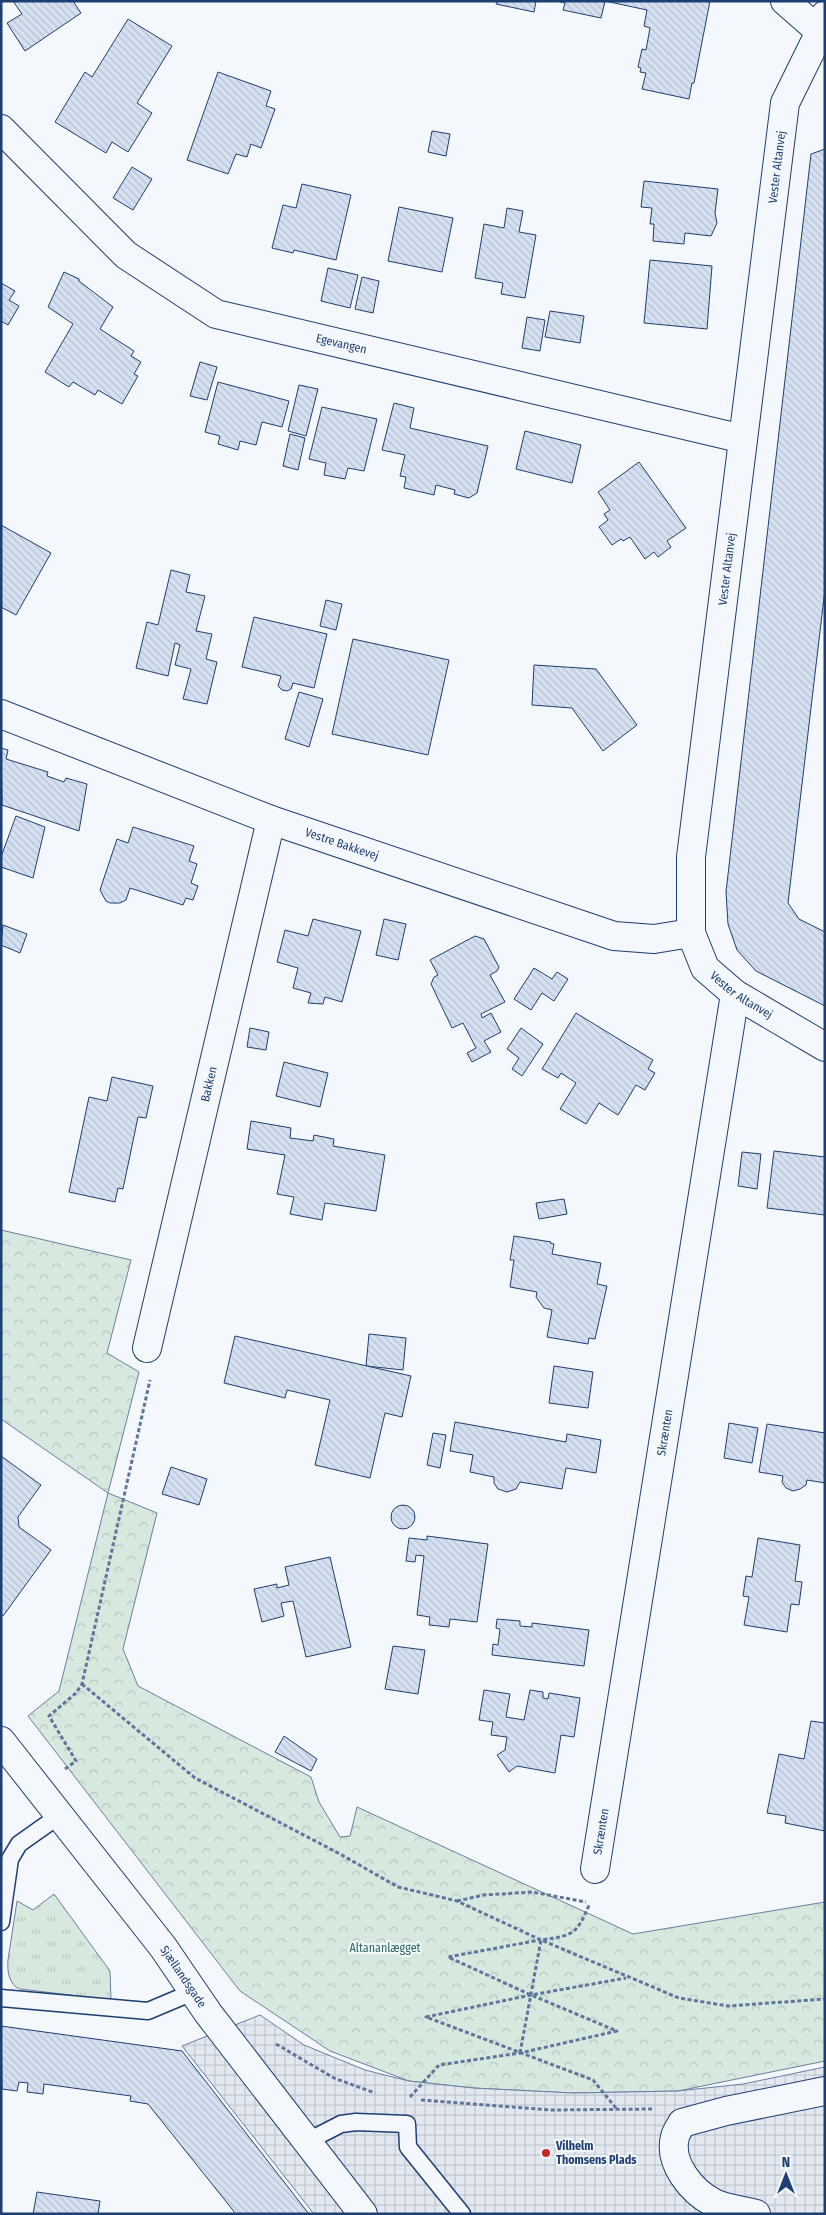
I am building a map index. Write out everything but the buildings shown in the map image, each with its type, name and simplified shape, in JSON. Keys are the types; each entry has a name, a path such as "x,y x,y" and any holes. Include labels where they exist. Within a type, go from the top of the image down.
{"street":[{"path":"786,1 823,28"},
{"name":"Vester Altanvej","path":"823,28 785,103 692,857 692,933 705,968 735,994 825,1047"},
{"name":"Egevangen","path":"1,129 126,255 216,314 743,439"},
{"name":"Vestre Bakkevej","path":"1,714 271,820 614,936 654,939 692,933"},
{"name":"Bakken","path":"147,1348 271,820"},
{"name":"Skrænten","path":"595,1869 735,994"},
{"name":"Sjællandsgade","path":"1,1741 162,1947 363,2214"},
{"path":"756,2214 715,2204 699,2194 687,2181 678,2165 674,2150 675,2136 682,2123 726,2111 825,2091"}],"lane":[{"path":"1,1922 10,1859 19,1844 60,1815"},
{"path":"1,1998 148,2011 194,1992"},
{"path":"308,2141 341,2124 356,2122 407,2124 408,2147 462,2214"}],"path":[{"path":"76,1761 49,1716 76,1693 82,1684 150,1376 147,1348"},
{"path":"82,1684 195,1778 340,1854 398,1887 457,1901 541,1940 679,1998 728,2006 825,1999"},
{"path":"409,2099 439,2065 520,2053 618,2031 531,1995 448,1956 570,1935 580,1926 590,1903 595,1869"},
{"path":"457,1901 484,1895 532,1892 590,1903"},
{"path":"520,2053 541,1940"},
{"path":"616,2108 593,2080 426,2017 628,1977"},
{"path":"273,2042 334,2078 377,2093"},
{"path":"401,2097 552,2110 652,2109 682,2123"}],"green space":[{"path":"1,1230 131,1260 107,1353 139,1372 108,1493 1,1419"},
{"name":"Altananlægget","path":"108,1493 157,1513 123,1649 138,1686 311,1777 319,1802 340,1837 350,1836 357,1807 633,1934 825,1902 825,2061 678,2091 573,2093 473,2088 409,2081 330,2051 240,1991 28,1716 59,1691"},
{"path":"54,1894 110,1971 111,2000 20,1989 11,1981 8,1973 8,1960 17,1901 33,1910"}],"shaded area":[{"name":"Vilhelm Thomsens Plads","path":"260,2015 304,2045 365,2070 409,2081 473,2088 573,2093 678,2091 743,2084 825,2067 825,2214 314,2214 182,2046"}],"place":[{"name":"Vilhelm Thomsens Plads","path":"546,2153"}]}
